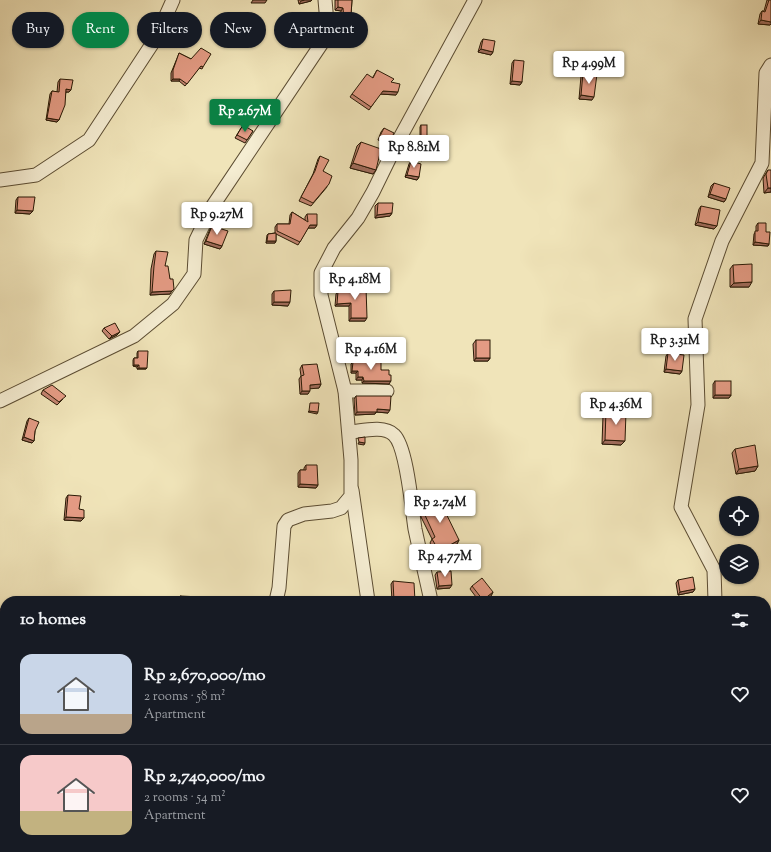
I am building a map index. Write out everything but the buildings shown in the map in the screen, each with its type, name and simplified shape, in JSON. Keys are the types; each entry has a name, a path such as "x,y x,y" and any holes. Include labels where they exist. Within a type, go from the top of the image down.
{"street":[{"path":"0,180 36,175 89,140 156,38 172,0"},
{"path":"0,401 134,336 174,304 194,274 196,240 212,207 328,34 325,0"},
{"path":"367,596 352,488 350,432 345,391 321,295 321,273 334,248 358,218 373,192 396,145 475,0"},
{"path":"715,596 714,570 681,506 698,405 695,319 722,241 766,163 766,73 771,66"},
{"path":"345,391 387,391"},
{"path":"350,432 379,429 394,434 400,444 406,468 416,530 430,596"},
{"path":"277,596 279,588 284,526 288,520 304,514 332,511 342,508 351,496 352,488"}]}
